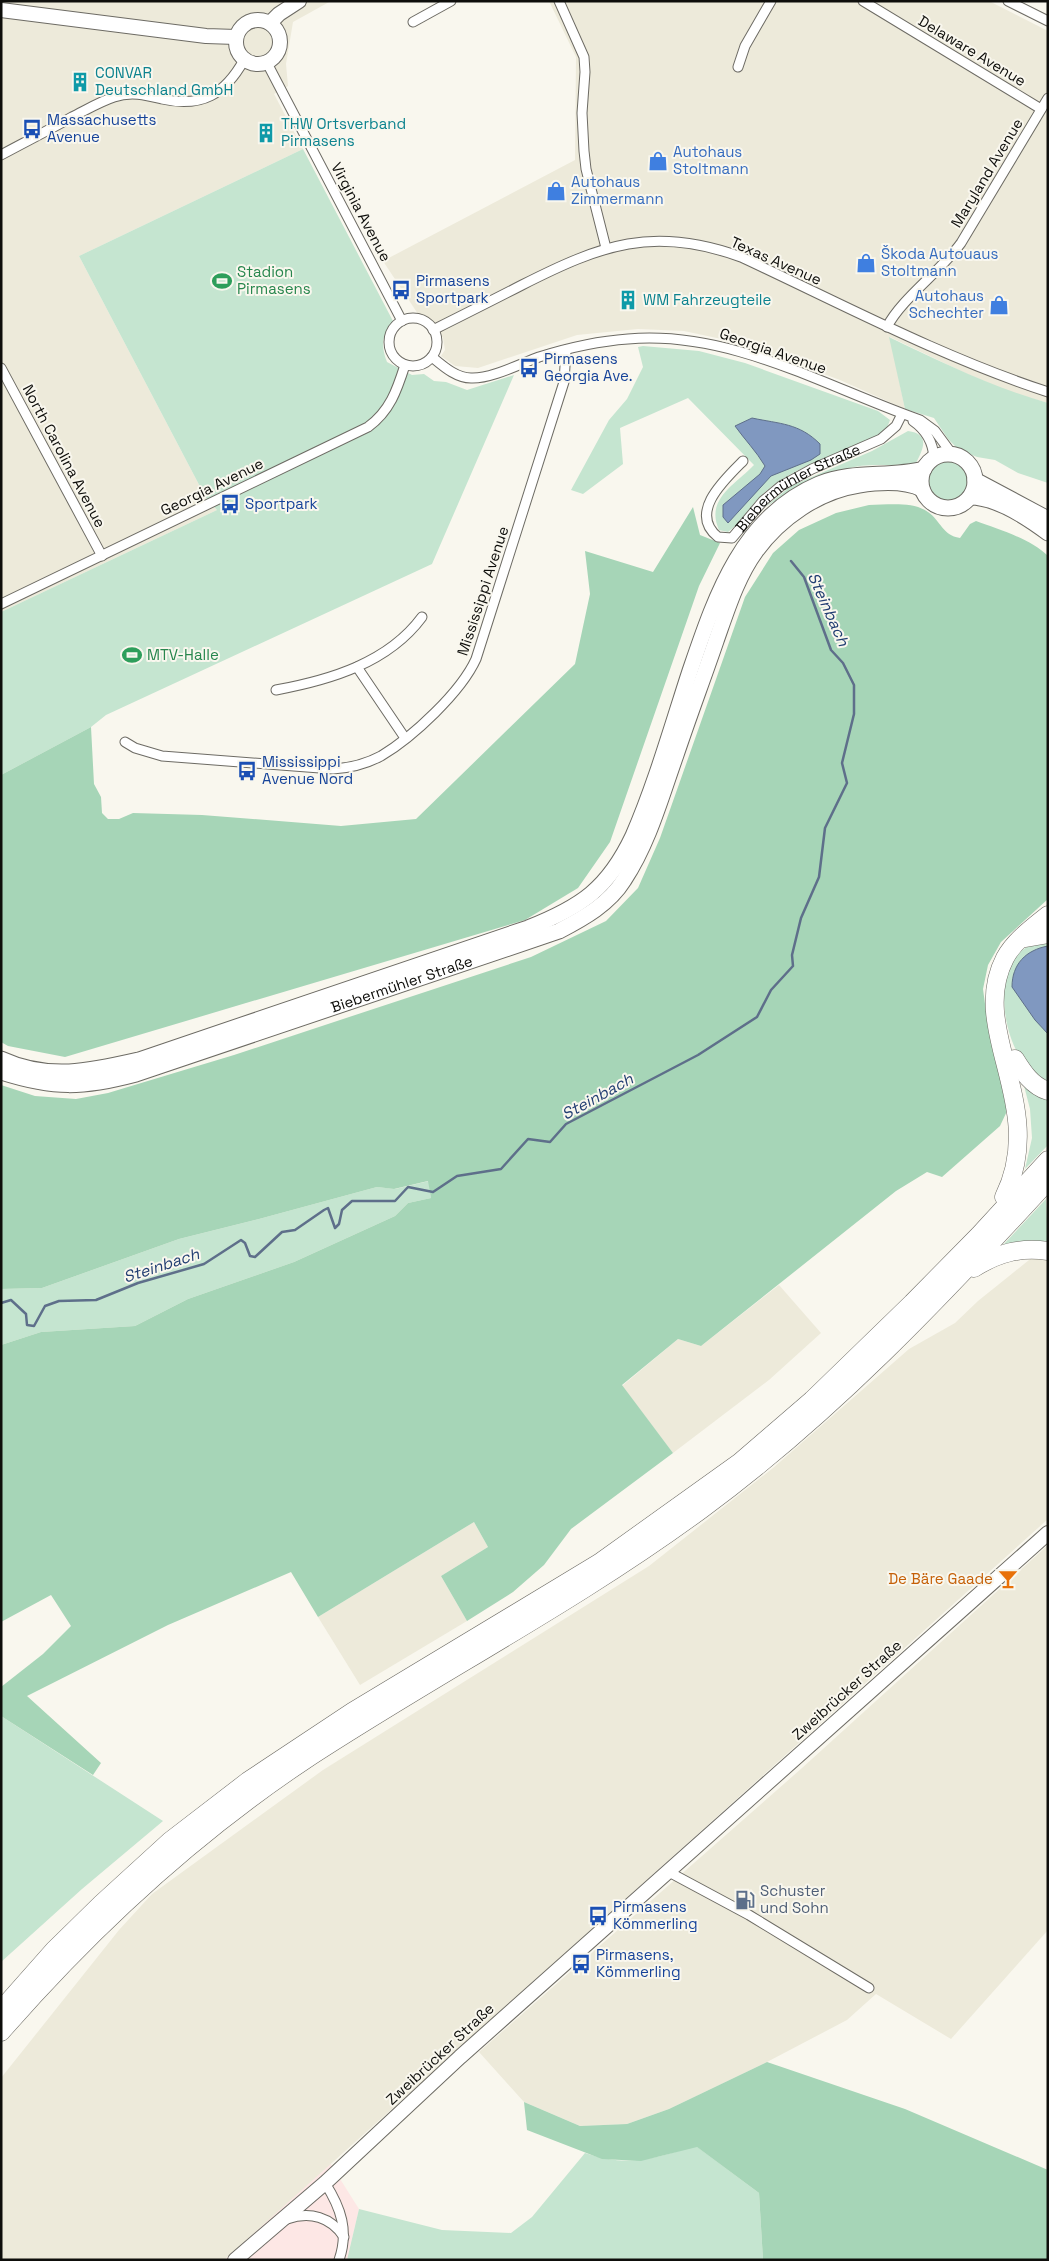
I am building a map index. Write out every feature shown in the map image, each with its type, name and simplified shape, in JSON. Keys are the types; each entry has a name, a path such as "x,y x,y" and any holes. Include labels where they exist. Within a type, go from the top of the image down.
{"highway":[{"path":"979,1235 1012,1183 1025,1141 1023,1107 998,1015 997,983 1005,958 1020,940 1048,915"},
{"path":"1020,940 1048,934"},
{"path":"1005,1040 1028,1078 1041,1089 1048,1091"},
{"path":"1,2010 54,1950 101,1904 170,1841 248,1781 352,1712 599,1562 740,1462 826,1386 979,1235 1048,1160"},
{"path":"1,2032 31,1997 141,1886 212,1827 305,1760 608,1574 702,1509 807,1424 957,1279 1048,1181"},
{"path":"957,1279 981,1263 1009,1251 1032,1248 1048,1250"}],"main road":[{"path":"1,1059 36,1070 53,1073 88,1072 139,1060 528,928 581,903 608,878 627,850 648,798 714,604 732,566 754,533 784,503 821,483 929,464 952,454 968,462 973,470 975,480 974,491 970,498 961,505 944,508 928,500 922,489 921,479 929,464"},
{"path":"975,480 1046,528"},
{"name":"Biebermühler Straße","path":"1,1072 32,1082 58,1085 105,1082 136,1074 559,931 601,906 616,891 629,873 645,843 734,594 755,552 766,538 794,514 835,491 883,483 906,484 922,489"},
{"path":"970,498 990,501 1046,528"}],"street":[{"path":"270,23 279,14 298,1"},
{"path":"413,22 451,1"},
{"path":"558,1 582,49 585,64 582,113 586,169 606,248"},
{"path":"738,67 745,46 771,1"},
{"name":"Delaware Avenue","path":"863,1 1041,109"},
{"path":"1008,1 1048,21"},
{"path":"1,10 206,36 236,37"},
{"path":"263,20 270,23 275,28 280,40 277,54 267,63 255,65 244,60 236,49 236,37 239,30 249,21 263,20"},
{"path":"1,155 113,97 133,94 184,102 207,98 216,94 230,82 244,60"},
{"name":"Virginia Avenue","path":"267,63 402,321"},
{"name":"Maryland Avenue","path":"887,327 896,313 957,248 1048,98"},
{"name":"Texas Avenue","path":"434,330 564,264 606,248 662,241 723,251 756,264 887,327 978,366 1048,392"},
{"path":"417,319 426,322 434,330 436,347 432,357 422,364 405,365 395,358 389,347 393,329 402,321 417,319"},
{"name":"Georgia Avenue","path":"432,357 452,372 472,378 566,350 610,341 648,337 708,344 738,351 769,362 930,426 952,454"},
{"name":"Mississippi Avenue","path":"125,742 135,748 162,756 333,769 368,762 391,749 405,738 462,685 476,659 561,391 566,371 566,350"},
{"name":"Georgia Avenue","path":"1,604 368,427 388,407 397,390 405,365"},
{"name":"North Carolina Avenue","path":"1,368 102,556"},
{"name":"Georgia Avenue","path":"902,414 924,430 932,444 929,464"},
{"name":"Biebermühler Straße","path":"742,461 722,483 708,505 707,520 709,527 718,537 732,538 767,497 781,486 812,469 889,434 902,414"},
{"path":"276,690 316,682 357,667 396,645 415,627 422,617"},
{"path":"357,667 405,738"},
{"name":"Zweibrücker Straße","path":"236,2260 326,2183 460,2057 1048,1533"},
{"path":"667,1871 749,1915 869,1988"},
{"path":"326,2183 341,2212 344,2225 344,2238 339,2260"},
{"path":"282,2221 300,2216 315,2216 332,2222 344,2238"}],"shaded area":[{"path":"1,1 331,1 293,22 286,64 288,86 274,94 303,149 79,256 206,498 217,510 1,612"},
{"path":"549,1 989,1 1048,31 1048,403 1012,393 967,374 890,337 905,409 840,380 740,343 684,331 638,329 577,335 478,368 455,366 441,356 445,350 443,338 435,323 418,314 383,261 575,160 576,57"},
{"path":"1034,1256 1048,1259 1048,1519 224,2260 1,2260 1,2078 119,1930 152,1894 323,1770 649,1566 773,1468 909,1349 955,1323 978,1301"},
{"path":"779,1285 821,1333 769,1380 673,1453 622,1386 678,1339 701,1346"},
{"path":"474,1522 488,1547 441,1576 467,1621 360,1685 318,1617"},
{"path":"1048,1545 1048,1930 951,2039 876,1994 847,2020 767,2062 669,2109 627,2124 580,2126 524,2102 479,2052 802,1768"},
{"path":"330,2163 359,2209 347,2260 224,2260"}],"green space":[{"path":"303,149 394,323 384,336 383,341 387,362 412,375 424,374 434,381 446,382 467,390 514,375 432,564 106,715 91,727 1,775 1,612 217,510 206,498 79,256"},
{"path":"889,337 987,382 1048,403 1048,483 1018,473 995,460 977,457 958,449 948,439 934,418 905,409"},
{"path":"638,347 699,351 745,363 878,411 890,420 887,428 880,435 819,460 776,483 759,498 728,532 719,530 716,510 719,501 724,493 754,465 688,398 620,428 623,464 583,494 571,490 609,420 627,399 643,367"},
{"path":"908,431 920,435 923,442 923,447 916,463 862,466 842,470 808,483 765,507 791,486 872,451"},
{"path":"952,461 960,464 966,470 969,482 966,494 960,500 944,503 936,500 930,494 927,478 930,470 936,464"},
{"path":"900,504 915,506 928,512 949,534 960,538 970,524 976,521 1033,544 1048,556 1048,899 1001,942 988,965 983,989 988,1026 1008,1109 1000,1126 942,1177 927,1172 896,1191 701,1346 678,1339 622,1385 673,1453 571,1529 544,1565 513,1592 467,1621 441,1576 488,1547 474,1522 318,1617 291,1572 168,1625 27,1696 101,1763 93,1775 1,1716 1,1687 43,1654 71,1626 51,1595 1,1622 1,1345 41,1332 135,1326 188,1299 294,1262 395,1216 408,1203 431,1198 428,1181 394,1189 377,1187 179,1239 42,1288 1,1289 1,1085 35,1096 76,1099 108,1093 234,1055 531,957 606,921 638,888 660,838 745,597 773,553 799,530 836,513 869,505"},
{"path":"693,507 700,535 720,543 699,586 610,842 578,888 525,920 65,1057 8,1046 1,1042 1,775 91,727 94,784 101,797 102,813 108,819 119,819 133,813 202,815 341,826 416,819 575,664 590,594 585,551 653,572"},
{"path":"1048,941 1048,1085 1043,1083 1020,1057 1007,1025 1004,1006 1005,987 1009,970 1017,956 1030,945"},
{"path":"1022,1078 1048,1098 1048,1145 1025,1169 1032,1138 1030,1109"},
{"path":"429,1181 431,1198 408,1203 395,1216 294,1262 188,1299 135,1326 41,1332 1,1345 1,1289 42,1288 179,1239 377,1187 395,1189"},
{"path":"1046,1199 1048,1243 1003,1245"},
{"path":"1,1716 163,1821 82,1889 1,1962"},
{"path":"767,2062 905,2109 1048,2170 1048,2260 763,2260 759,2193 697,2147 641,2161 602,2159 527,2130 524,2102 580,2126 627,2124 669,2109"},
{"path":"696,2146 759,2193 763,2260 347,2260 359,2209 442,2230 511,2233 532,2217 585,2153 628,2161 641,2160"}],"water":[{"path":"752,418 797,428 820,444 820,454 811,460 771,476 728,523 723,517 723,505 760,474 765,466 735,426"},
{"path":"1048,946 1048,1034 1035,1020 1012,987 1015,971 1022,959 1033,951"}],"waterway":[{"name":"Steinbach","path":"1,1303 11,1300 26,1314 27,1325 34,1326 45,1306 59,1301 96,1300 138,1283 204,1264 241,1240 245,1243 250,1256 255,1257 282,1232 295,1230 328,1208 335,1228 339,1224 342,1210 352,1201 395,1201 408,1187 433,1192 457,1176 501,1169 528,1139 550,1142 566,1124 698,1055 757,1017 771,990 793,966 792,955 801,918 819,877 825,828 847,783 842,763 854,714 854,685 843,663 831,650 804,577 791,561"}],"place":[{"name":"CONVAR Deutschland GmbH","path":"80,82"},
{"name":"Massachusetts Avenue","path":"32,129"},
{"name":"THW Ortsverband Pirmasens","path":"266,133"},
{"name":"Autohaus Stoltmann","path":"658,161"},
{"name":"Autohaus Zimmermann","path":"556,191"},
{"name":"Škoda Autouaus Stoltmann","path":"866,263"},
{"name":"Stadion Pirmasens","path":"222,281"},
{"name":"Pirmasens Sportpark","path":"401,290"},
{"name":"WM Fahrzeugteile","path":"628,300"},
{"name":"Autohaus Schechter","path":"999,305"},
{"name":"Pirmasens Georgia Ave.","path":"529,368"},
{"name":"Sportpark","path":"230,504"},
{"name":"MTV-Halle","path":"132,655"},
{"name":"Mississippi Avenue Nord","path":"247,771"},
{"name":"De Bäre Gaade","path":"1008,1579"},
{"name":"Schuster und Sohn","path":"745,1900"},
{"name":"Pirmasens Kömmerling","path":"598,1916"},
{"name":"Pirmasens, Kömmerling","path":"581,1964"}]}
